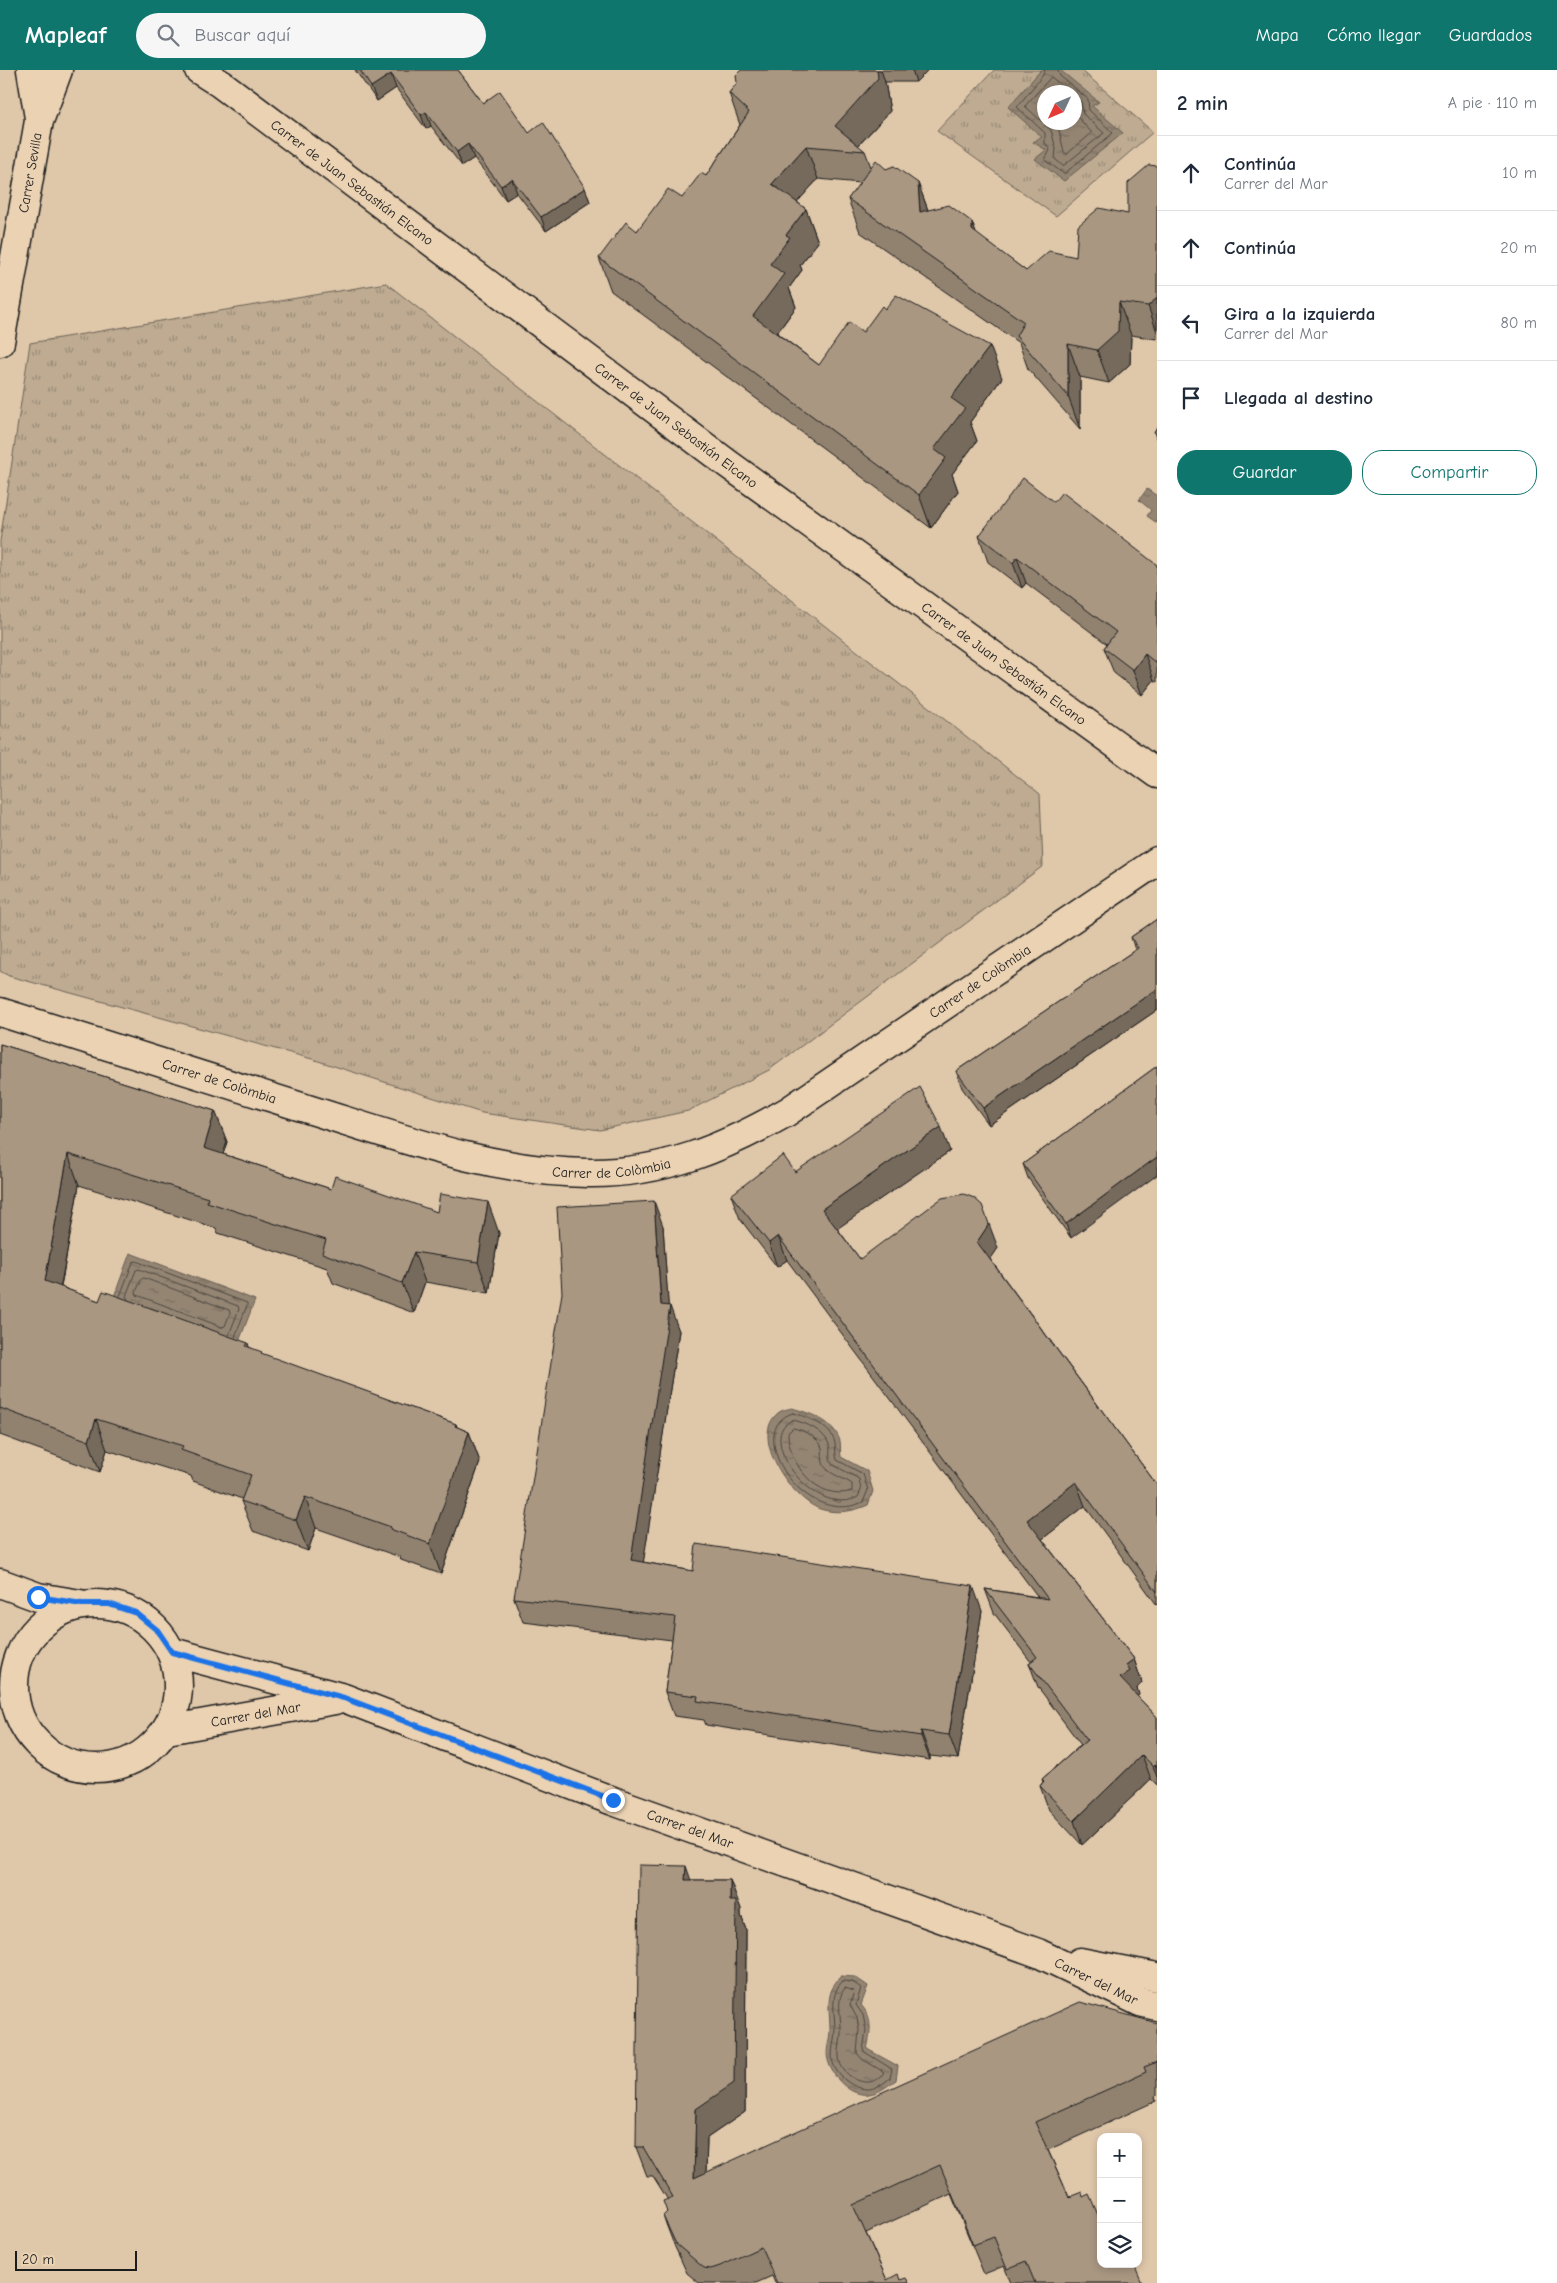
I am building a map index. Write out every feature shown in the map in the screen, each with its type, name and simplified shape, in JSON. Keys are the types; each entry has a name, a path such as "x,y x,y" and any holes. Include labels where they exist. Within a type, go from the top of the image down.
{"street":[{"name":"Carrer Sevilla","path":"31,70 39,121"},
{"name":"Carrer Sevilla","path":"0,342 39,121 58,70"},
{"name":"Carrer de Juan Sebastián Elcano","path":"199,70 221,84 728,464 1157,774"},
{"name":"Carrer de Colòmbia","path":"0,1012 441,1150 527,1169 589,1173 620,1172 668,1164 709,1152 746,1136 786,1112 1157,861"},
{"path":"0,1583 38,1597 82,1604 109,1604 136,1613 157,1630 172,1652 179,1678 177,1705 167,1730 149,1750 126,1764 100,1769 73,1766 48,1754 29,1735 8,1701 19,1655 33,1631 55,1614 82,1604"},
{"name":"Carrer del Mar","path":"172,1652 344,1698 613,1800 1038,1953 1140,2002 1157,2006"},
{"name":"Carrer del Mar","path":"167,1730 344,1698"},
{"name":"Carrer del Mar","path":"1038,1953 1157,1977"}],"green space":[{"path":"994,70 1081,70 1153,132 1056,216 937,131"},
{"path":"386,283 1040,794 1043,866 769,1070 688,1111 600,1130 482,1113 312,1059 9,976 0,971 0,541 30,343"}],"water":[{"path":"1041,70 1060,70 1078,85 1037,85 1037,130 1082,130 1082,88 1099,102 1092,106 1123,133 1064,181 1035,159 1046,150 1033,142 1042,137 1008,107"},
{"path":"1147,489 1157,496 1157,523 1147,516 1151,510 1139,500"},
{"path":"130,1253 255,1300 235,1352 111,1305"},
{"path":"792,1408 814,1415 827,1423 837,1434 840,1441 841,1457 867,1471 873,1491 868,1505 844,1512 820,1509 809,1503 786,1481 777,1467 768,1437 770,1424 778,1413"},
{"path":"841,1976 855,1977 868,1986 861,2005 868,2015 870,2026 867,2049 898,2066 896,2080 873,2093 862,2094 849,2089 833,2073 828,2060 830,1995"}],"building":[{"path":"360,70 458,70 483,103 500,91 529,133 543,122 585,188 541,217 512,179 501,186 468,144 457,152 426,112 421,115 391,74 371,87"},
{"path":"741,70 877,70 878,78 835,126 865,151 806,146 772,184 806,209 786,235 790,237 770,264 784,274 753,316 819,365 849,322 863,332 882,306 885,309 896,295 990,346 951,398 965,408 934,449 946,458 919,495 599,258 626,222 637,231 668,189 682,198 701,173 706,176 749,112 729,93 737,83 736,75"},
{"path":"876,160 886,169 894,166 918,183 920,212 949,205 972,222 972,230 1026,271 1049,251 1076,257 1078,226 1099,208 1128,214 1128,183 1149,165 1157,166 1157,298 1148,306 1119,302 1118,331 1097,350 1068,344 1068,396 1016,336 1024,322 848,199"},
{"path":"1023,478 1054,502 1062,492 1157,565 1157,664 1145,654 1133,670 1104,648 1116,632 1017,557 1013,563 979,536"},
{"path":"1157,919 1157,989 983,1108 956,1071 1138,948 1131,937"},
{"path":"0,1044 215,1111 204,1148 331,1189 335,1176 437,1212 440,1194 488,1202 478,1262 414,1252 402,1283 322,1253 326,1240 207,1202 208,1198 68,1154 45,1281 99,1301 103,1291 248,1343 246,1346 261,1353 456,1424 455,1426 469,1432 430,1544 390,1529 391,1527 305,1497 296,1520 241,1501 251,1475 181,1450 183,1446 96,1419 89,1441 0,1408"},
{"path":"1157,1066 1157,1157 1066,1224 1023,1164"},
{"path":"920,1087 941,1127 822,1209 860,1259 942,1198 964,1194 974,1198 982,1205 989,1224 977,1242 1157,1485 1157,1592 1076,1482 1027,1520 1134,1659 1126,1665 1130,1671 1120,1678 1157,1717 1157,1766 1155,1764 1153,1766 1142,1755 1074,1821 1040,1786 1044,1781 1042,1779 1087,1740 1029,1663 1037,1657 985,1589 1048,1599 778,1236 769,1243 731,1195 783,1155 795,1172"},
{"path":"654,1201 661,1305 670,1306 631,1560 693,1571 696,1544 973,1586 949,1735 921,1731 921,1736 697,1701 698,1696 665,1692 675,1617 514,1598 562,1293 557,1207"},
{"path":"639,1865 686,1866 685,1880 730,1880 730,1901 736,1901 734,2083 696,2109 694,2178 1080,2002 1157,2023 1157,2062 1144,2067 1146,2072 1035,2122 1069,2197 1082,2192 1083,2197 1089,2194 1097,2213 1097,2268 1136,2268 1142,2283 1035,2283 1026,2261 1007,2269 994,2237 973,2245 940,2165 853,2205 887,2280 898,2274 900,2280 906,2278 909,2283 777,2283 761,2247 720,2266 711,2269 704,2268 676,2244 663,2216 667,2212 663,2201 673,2197 643,2147 636,2147"}],"route":[{"path":"38,1597 82,1604 109,1604 136,1613 157,1630 172,1652 344,1698 613,1800"}]}
